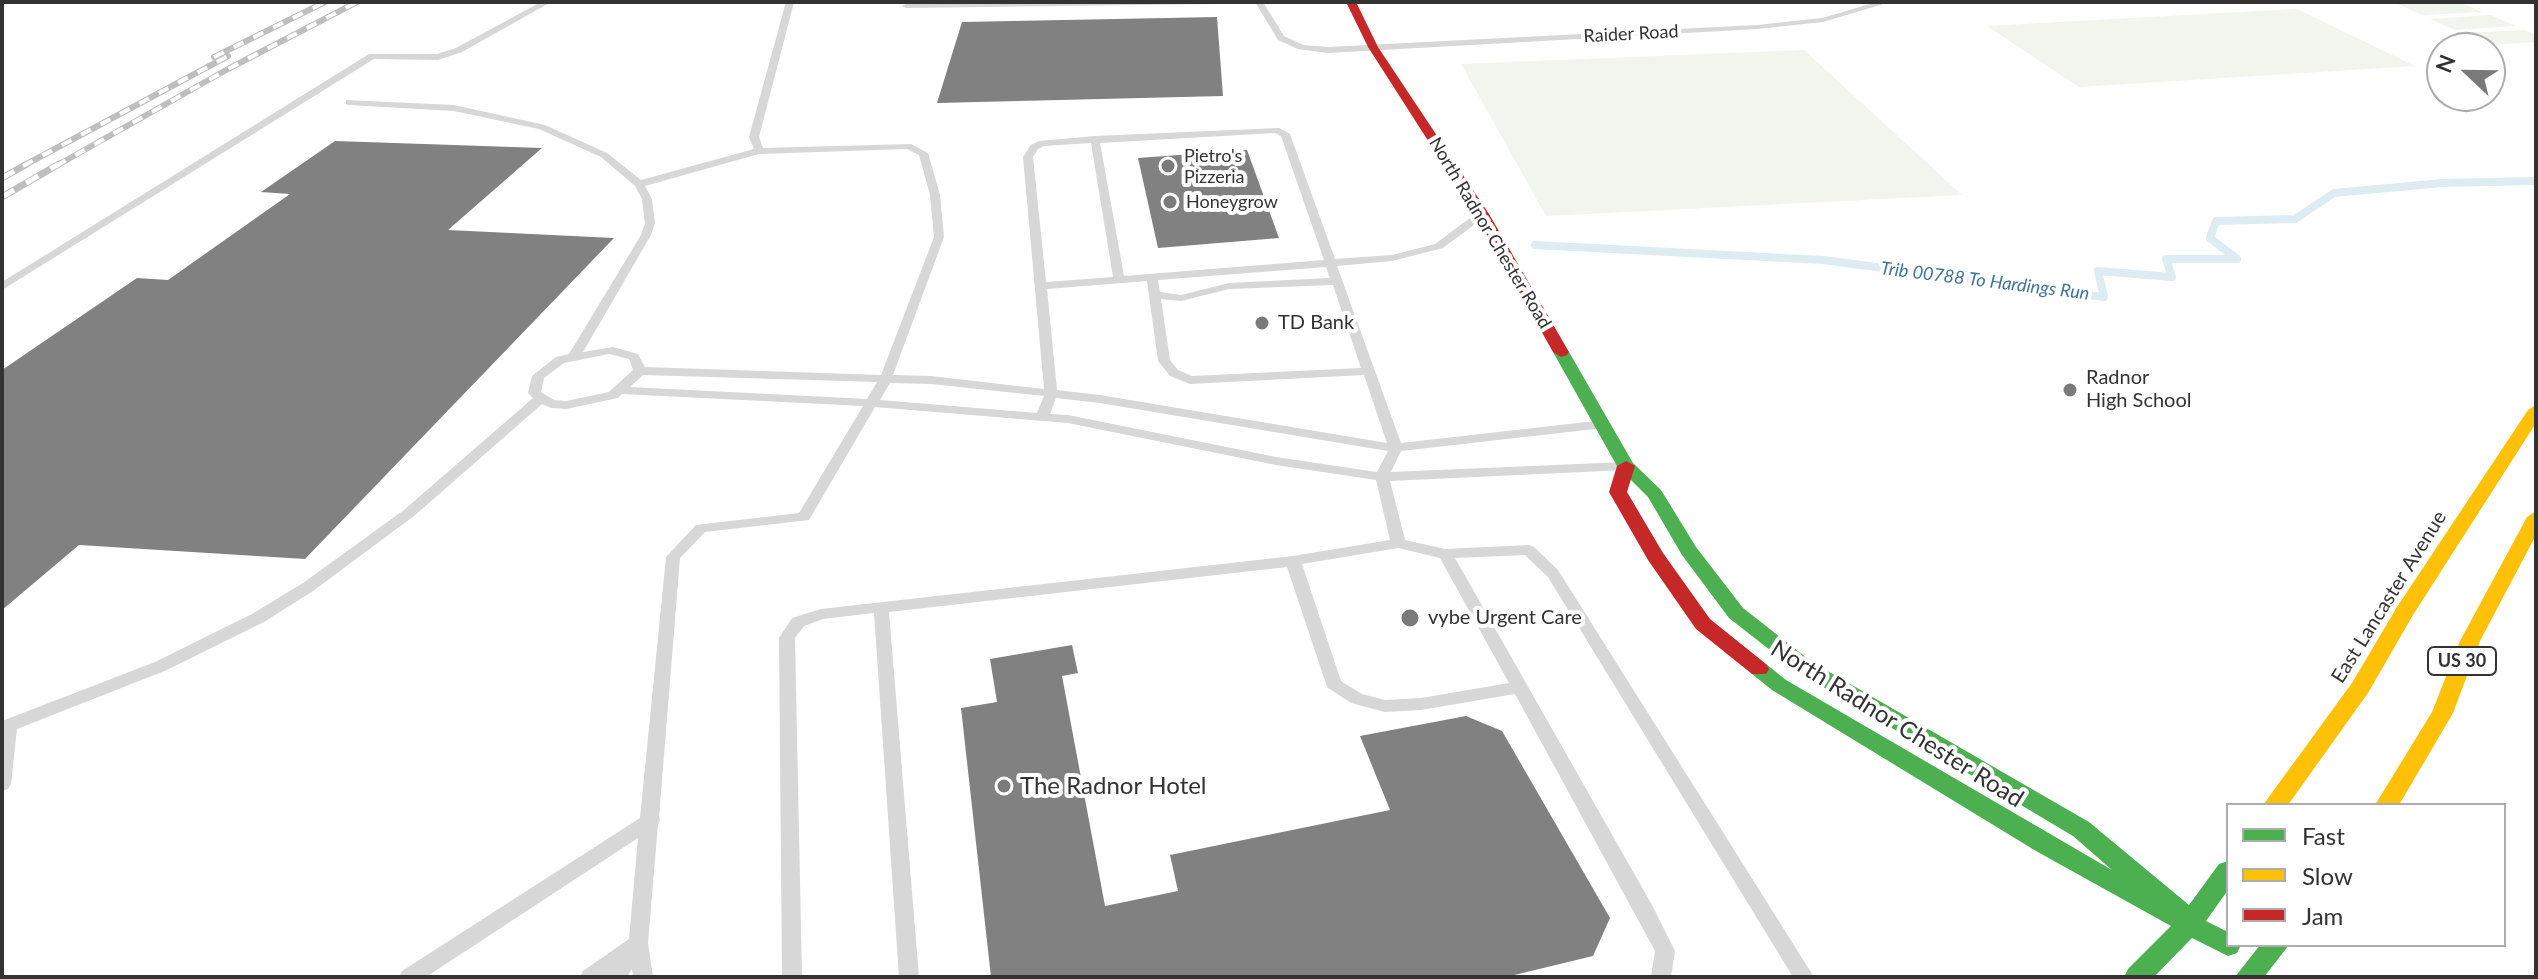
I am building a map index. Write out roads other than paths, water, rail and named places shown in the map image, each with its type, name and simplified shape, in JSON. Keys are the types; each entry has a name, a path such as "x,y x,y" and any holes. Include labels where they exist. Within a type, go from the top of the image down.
{"main road":[{"name":"North Radnor Chester Road","path":"1351,2 1373,47 1482,214 1605,424 1626,466 1655,494 1689,551 1736,613 1805,667 2081,829 2191,922"},
{"name":"East Lancaster Avenue","path":"2276,803 2360,688 2404,612 2536,410"},
{"name":"North Radnor Chester Road","path":"1626,466 1618,492 1655,556 1703,624 1779,685 2044,844 2226,944"},
{"name":"US 30","path":"2388,803 2442,713 2470,641 2536,517"},
{"path":"2137,977 2191,922 2226,874"},
{"name":"North Radnor Chester Road","path":"2230,947 2260,971"},
{"path":"2260,971 2275,947"}],"lane":[{"path":"2,287 372,56 438,57 459,50 547,2"},
{"path":"759,151 754,137 790,2"},
{"path":"906,6 1217,2"},
{"name":"Raider Road","path":"1259,2 1281,38 1301,47 1328,50 1757,27 1823,20 1886,2"},
{"path":"349,102 454,108 542,127 604,155 639,184 647,199 650,223 646,235 575,355"},
{"path":"1042,417 1051,394 1028,157 1034,147 1042,143 1256,128 1285,134 1396,448 1382,477 1398,543"},
{"path":"1095,139 1119,280"},
{"path":"639,184 759,151 896,143 923,153 935,195 939,237 885,380 804,517 701,528 673,557 638,943 643,977"},
{"path":"1041,286 1418,253 1439,246 1482,214"},
{"path":"1152,277 1164,361 1174,373 1190,380 1369,371"},
{"path":"1155,295 1181,298 1229,286 1337,281"},
{"path":"640,371 634,357 623,352 592,351 575,355 538,376 533,384 540,399 551,404 584,404 623,390 871,403 1042,417 1382,477 1626,466"},
{"path":"623,390 640,371 931,380 1051,394 1396,448 1605,424"},
{"path":"702,394 718,373"},
{"path":"788,400 803,377"},
{"path":"2,784 5,727 174,660 258,618 308,587 409,513 540,399"},
{"path":"792,977 787,638 798,622 821,614 1293,561 1398,543 1445,554 1529,550 1553,574 1804,977"},
{"path":"1445,554 1665,951 1661,977"},
{"path":"1293,561 1334,684 1357,699 1385,706 1421,704 1520,687"},
{"path":"881,609 909,977"},
{"path":"409,977 651,820"},
{"path":"590,977 638,943"},
{"path":"616,977 638,943"}],"waterway":[{"name":"Trib 00788 To Hardings Run","path":"1535,245 1823,260 2104,297 2098,271 2172,277 2166,259 2237,259 2210,238 2216,221 2295,219 2334,193 2442,183 2536,181"}],"railway":[{"path":"214,57 325,2"},
{"path":"56,166 228,69 357,2"},
{"path":"23,166 228,56"},
{"path":"2,178 27,164"},
{"path":"2,197 59,164"}],"place":[{"name":"Pietro's Pizzeria","path":"1168,166"},
{"name":"Honeygrow","path":"1170,202"},
{"name":"TD Bank","path":"1262,323"},
{"name":"Radnor High School","path":"2070,390"},
{"name":"vybe Urgent Care","path":"1410,618"},
{"name":"The Radnor Hotel","path":"1004,786"}]}
